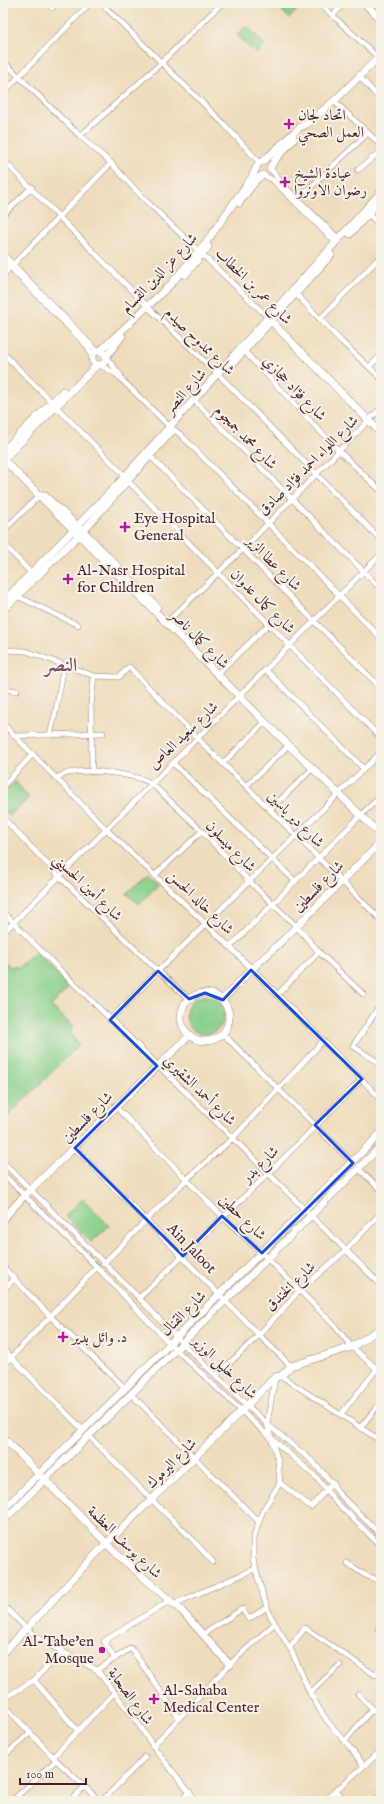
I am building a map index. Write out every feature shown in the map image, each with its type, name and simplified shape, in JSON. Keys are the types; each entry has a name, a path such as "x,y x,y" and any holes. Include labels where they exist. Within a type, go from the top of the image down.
{"main road":[{"path":"364,3 380,15"},
{"name":"شارع عز الدين القسام","path":"202,252 259,164 270,156 300,127 307,124 334,101 380,58"},
{"name":"شارع عز الدين القسام","path":"270,168 274,161 307,124"},
{"path":"268,163 270,168 269,172 263,175 259,172 259,164 268,163"},
{"name":"شارع عز الدين القسام","path":"4,457 54,403 95,362 106,361 106,357 120,339 202,252 257,179 263,175"},
{"name":"شارع النصر","path":"127,478 150,456 172,427 197,403 219,375 244,351 337,241 381,192"},
{"name":"شارع النصر","path":"3,610 127,478 270,319 296,294 381,200"},
{"name":"شارع عز الدين القسام","path":"95,362 93,354 149,308"},
{"name":"شارع عمر بن الخطاب","path":"270,319 381,433"},
{"path":"98,351 104,353 106,357"},
{"name":"شارع كمال ناصر","path":"4,457 39,496 78,531"},
{"name":"شارع كمال ناصر","path":"4,457 362,814 381,835"},
{"name":"شارع النصر","path":"3,602 31,573 78,531"},
{"name":"شارع كمال ناصر","path":"167,621 220,671 265,722 289,746 340,792"},
{"name":"شارع كمال ناصر","path":"362,814 381,829"},
{"name":"شارع فلسطين","path":"222,1000 381,842"},
{"path":"205,993 214,994 222,1000 228,1009 228,1024 222,1033 214,1039 197,1039 184,1028 182,1016 183,1009 189,999 197,994 205,993"},
{"name":"شارع فلسطين","path":"3,1219 24,1196 75,1148 115,1106 190,1034"},
{"name":"شارع القنال","path":"3,1510 89,1436 131,1394 173,1346 264,1255 306,1209 381,1133"},
{"name":"شارع القنال","path":"264,1255 311,1216 381,1146"},
{"name":"شارع اليرموك","path":"3,1652 27,1629 107,1543 278,1376 291,1366 352,1347 381,1328"},
{"name":"شارع القنال","path":"3,1521 83,1430 125,1388 173,1346"},
{"name":"شارع يوسف العظمة","path":"3,1437 119,1556 172,1602 230,1665"}],"street":[{"path":"47,3 52,8"},
{"path":"3,92 90,3"},
{"path":"101,3 160,63 223,123 259,164"},
{"path":"80,136 160,63 222,3"},
{"path":"319,3 380,58"},
{"path":"333,15 344,3"},
{"name":"شارع عمر بن الخطاب","path":"3,61 80,136 111,163 142,197 202,252 236,288 270,319"},
{"path":"359,76 381,100"},
{"path":"334,101 381,145"},
{"path":"298,199 368,133"},
{"path":"358,170 381,150"},
{"name":"شارع ممدوح صيدم","path":"3,160 149,308 219,375 381,540"},
{"path":"3,275 111,163"},
{"path":"270,168 284,186 337,241"},
{"path":"263,175 273,180 337,241"},
{"path":"3,216 32,188"},
{"path":"368,214 381,226"},
{"path":"3,254 12,266 88,347 95,362 116,374 180,434 381,638"},
{"path":"320,319 381,256"},
{"path":"3,260 12,266 98,351"},
{"path":"296,294 381,378"},
{"name":"شارع فؤاد حجازي","path":"244,351 339,451 381,491"},
{"name":"شارع كمال عدوان","path":"3,353 54,403 381,738"},
{"path":"369,367 381,355"},
{"path":"106,357 123,377 172,427"},
{"name":"شارع محمد جمجوم","path":"197,403 381,589"},
{"name":"شارع اللواء احمد فؤاد صادق","path":"167,621 244,549 267,523 381,408"},
{"name":"شارع عطا الزير","path":"150,456 381,688"},
{"path":"3,532 39,496"},
{"path":"3,543 31,573"},
{"name":"شارع سعيد العاص","path":"3,933 381,554"},
{"path":"17,596 78,625"},
{"path":"220,671 270,624"},
{"path":"3,650 26,651 94,676 91,705 92,772"},
{"path":"50,736 64,665"},
{"name":"شارع دير ياسين","path":"94,676 119,677 130,667 222,763 381,920"},
{"path":"266,670 364,769"},
{"path":"3,689 17,691"},
{"path":"222,763 265,722"},
{"name":"شارع خالد الحسن","path":"3,724 106,829 230,947 251,970 381,1099"},
{"path":"15,736 103,733"},
{"name":"شارع دير ياسين","path":"246,786 289,746"},
{"path":"110,1020 381,752"},
{"path":"3,786 33,754"},
{"path":"173,762 295,881"},
{"path":"270,810 312,768"},
{"name":"شارع ميسلون","path":"57,778 63,773 108,772 141,778 150,784 202,831 250,882 296,926 319,952 363,994"},
{"path":"230,947 381,796"},
{"name":"شارع أمين الحسيني","path":"3,818 59,876 189,999"},
{"path":"155,875 202,831"},
{"name":"شارع أحمد الشقيري","path":"3,912 110,1020 306,1209 311,1216 381,1286"},
{"path":"277,995 319,952"},
{"path":"381,1004 353,1046 381,1064"},
{"path":"222,1033 353,1163"},
{"path":"104,1263 187,1179 233,1138 323,1041"},
{"name":"شارع بدر","path":"139,1298 222,1216 269,1173 362,1079"},
{"name":"شارع حطين","path":"115,1106 222,1216 264,1255 298,1291 333,1324 352,1347 379,1366"},
{"name":"Ain Jaloot","path":"75,1148 183,1256 258,1335 291,1366"},
{"name":"شارع خليل الوزير","path":"3,1162 179,1340 267,1424 312,1461 332,1483 339,1494 381,1534"},
{"path":"359,1169 381,1190"},
{"name":"شارع خليل الوزير","path":"3,1174 97,1267 173,1346 242,1412 316,1477 335,1501 381,1546"},
{"name":"شارع الخندق","path":"217,1376 258,1335 298,1291 346,1250 381,1213"},
{"path":"3,1267 50,1316 125,1388"},
{"path":"3,1366 97,1267"},
{"path":"377,1281 381,1276"},
{"path":"3,1290 15,1278"},
{"path":"3,1349 83,1430"},
{"path":"341,1414 379,1366"},
{"path":"364,1766 328,1722 310,1693 290,1647 274,1624 255,1569 253,1540 263,1510 280,1483 278,1461 267,1424 278,1376 341,1414 381,1441"},
{"path":"131,1394 259,1522"},
{"path":"360,1428 381,1402"},
{"path":"89,1436 213,1562"},
{"path":"280,1483 311,1507 332,1483 379,1528 381,1527"},
{"path":"347,1563 381,1584"},
{"path":"116,1659 104,1641 172,1602 255,1569"},
{"name":"شارع الصحابة","path":"3,1605 27,1629 46,1643 97,1670 196,1801"},
{"path":"202,1635 242,1609 248,1619 267,1607"},
{"path":"153,1746 230,1665 274,1624"},
{"path":"290,1647 305,1628 375,1675 381,1673"},
{"path":"97,1670 131,1648 179,1718"},
{"path":"3,1699 34,1680 63,1651"},
{"path":"310,1693 340,1665"},
{"path":"34,1680 78,1730"},
{"path":"12,1801 55,1759 78,1730 114,1693"},
{"path":"358,1694 381,1717"},
{"path":"3,1704 55,1759 101,1801 145,1758"},
{"path":"345,1741 372,1709"},
{"path":"3,1715 10,1710"},
{"path":"3,1757 30,1733"},
{"path":"324,1801 381,1751"},
{"path":"70,1801 84,1787"},
{"path":"336,1791 346,1801"},
{"path":"180,1801 190,1792"}],"highlighted area":[{"path":"251,970 362,1079 315,1125 353,1163 262,1253 222,1216 183,1256 75,1148 157,1066 110,1020 158,971 189,999 205,993 223,1000"}],"green space":[{"path":"291,3 297,3 301,6 289,18 282,11"},
{"path":"247,26 265,45 256,54 237,35"},
{"path":"15,781 29,798 10,815 3,810 3,793"},
{"path":"148,873 159,884 139,904 127,894"},
{"path":"36,952 69,987 51,1006 73,1027 70,1033 79,1045 3,1121 3,961 11,967 19,967"},
{"path":"205,996 215,999 221,1005 224,1015 221,1025 215,1031 205,1034 195,1031 189,1025 186,1015 189,1005 195,999"},
{"path":"83,1199 109,1226 91,1242 65,1216"}],"place":[{"name":"اتحاد لجان العمل الصحي","path":"289,124"},
{"name":"عيادة الشيخ رضوان الاونروا","path":"285,182"},
{"name":"Eye Hospital General","path":"125,527"},
{"name":"Al-Nasr Hospital for Children","path":"68,579"},
{"name":"د. وائل بدير","path":"63,1337"},
{"name":"Al-Tabe'en Mosque","path":"102,1650"},
{"name":"Al-Sahaba Medical Center","path":"154,1699"}],"district":[{"name":"النصر","path":"61,664"}]}
